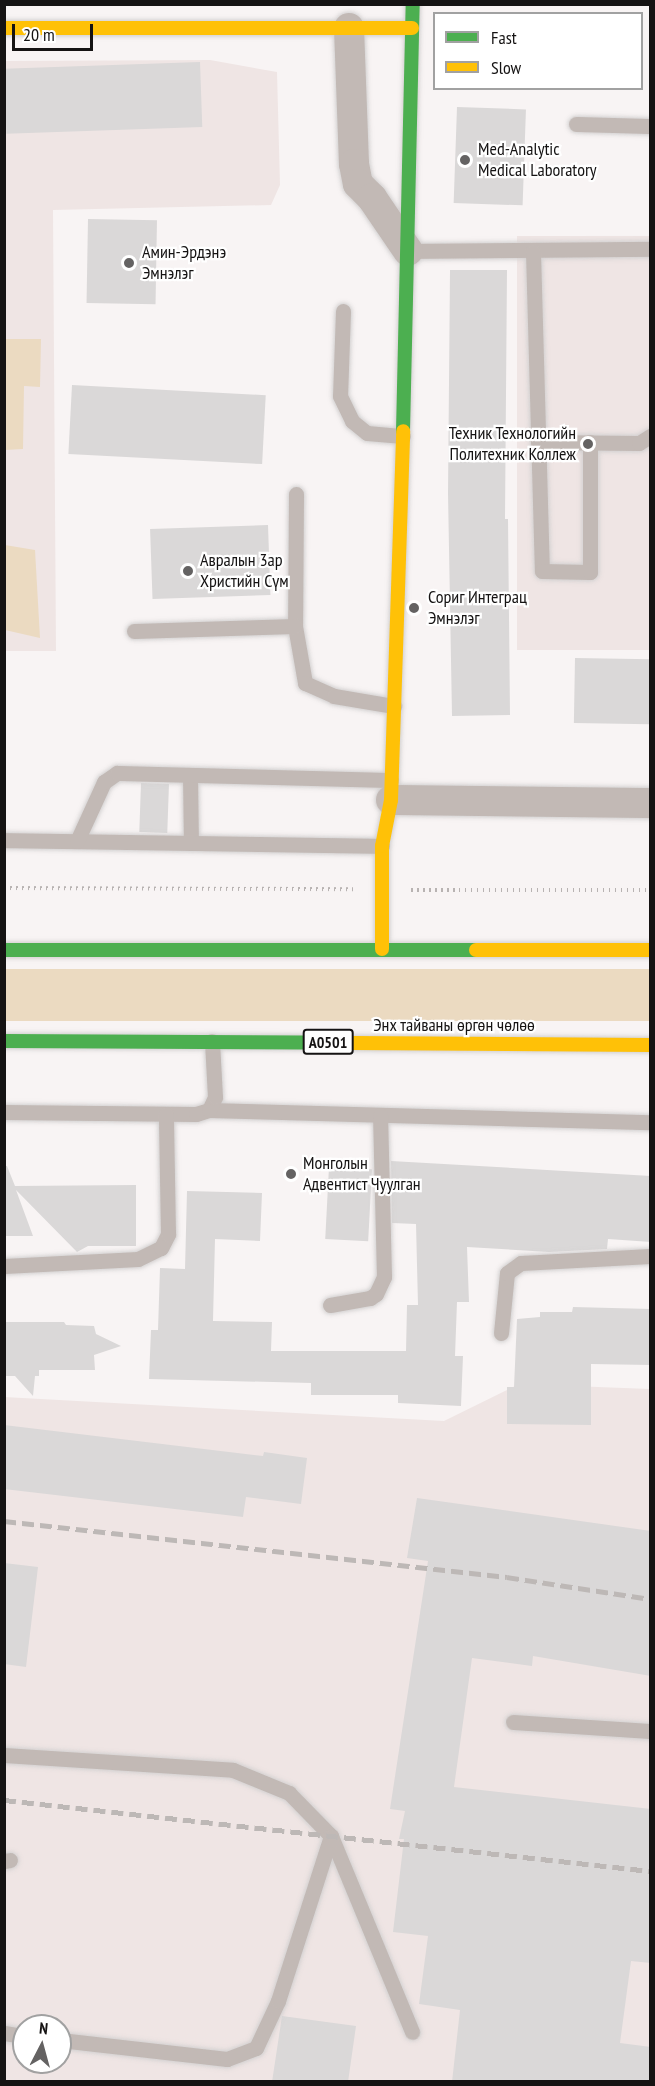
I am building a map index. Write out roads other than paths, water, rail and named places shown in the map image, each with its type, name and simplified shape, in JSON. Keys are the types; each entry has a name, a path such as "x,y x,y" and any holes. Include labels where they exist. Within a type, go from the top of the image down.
{"main road":[{"path":"382,949 382,846 391,790 403,436 413,4"},
{"path":"4,28 412,28"},
{"path":"4,950 651,950"},
{"name":"Энх тайваны өргөн чөлөө","path":"4,1041 651,1045"}],"street":[{"path":"349,28 354,164 358,184 372,198 408,251"},
{"path":"391,790 651,803"}],"lane":[{"path":"576,124 651,126"},
{"path":"408,251 533,252 651,249"},
{"path":"533,252 542,571 590,572 590,442"},
{"path":"343,311 340,396 352,421 367,433 403,436"},
{"path":"538,442 639,443 651,436"},
{"path":"296,494 295,626 305,682 334,696 394,706"},
{"path":"134,631 295,626"},
{"path":"77,841 104,782 117,773 190,775 391,790"},
{"path":"190,775 191,843"},
{"path":"4,840 382,846"},
{"path":"208,1110 215,1097 212,1041"},
{"path":"4,1112 196,1114 208,1110 651,1122"},
{"path":"4,1266 138,1259 161,1248 168,1234 166,1114"},
{"path":"330,1305 370,1298 376,1294 384,1277 380,1114"},
{"path":"501,1333 507,1273 521,1263 651,1256"},
{"path":"513,1722 651,1731"},
{"path":"4,1755 233,1770 289,1793 331,1836 412,2032"},
{"path":"72,2041 227,2060 256,2048 278,2001 331,1836"}],"railway":[{"path":"4,1521 507,1577 650,1599"},
{"path":"4,1800 650,1871"}],"place":[{"name":"Med-Analytic Medical Laboratory","path":"465,160"},
{"name":"Амин-Эрдэнэ Эмнэлэг","path":"129,263"},
{"name":"Техник Технологийн Политехник Коллеж","path":"588,444"},
{"name":"Авралын 3ар Христийн Сүм","path":"188,571"},
{"name":"Сориг Интеграц Эмнэлэг","path":"414,608"},
{"name":"Монголын Адвентист Чуулган","path":"291,1174"}]}
